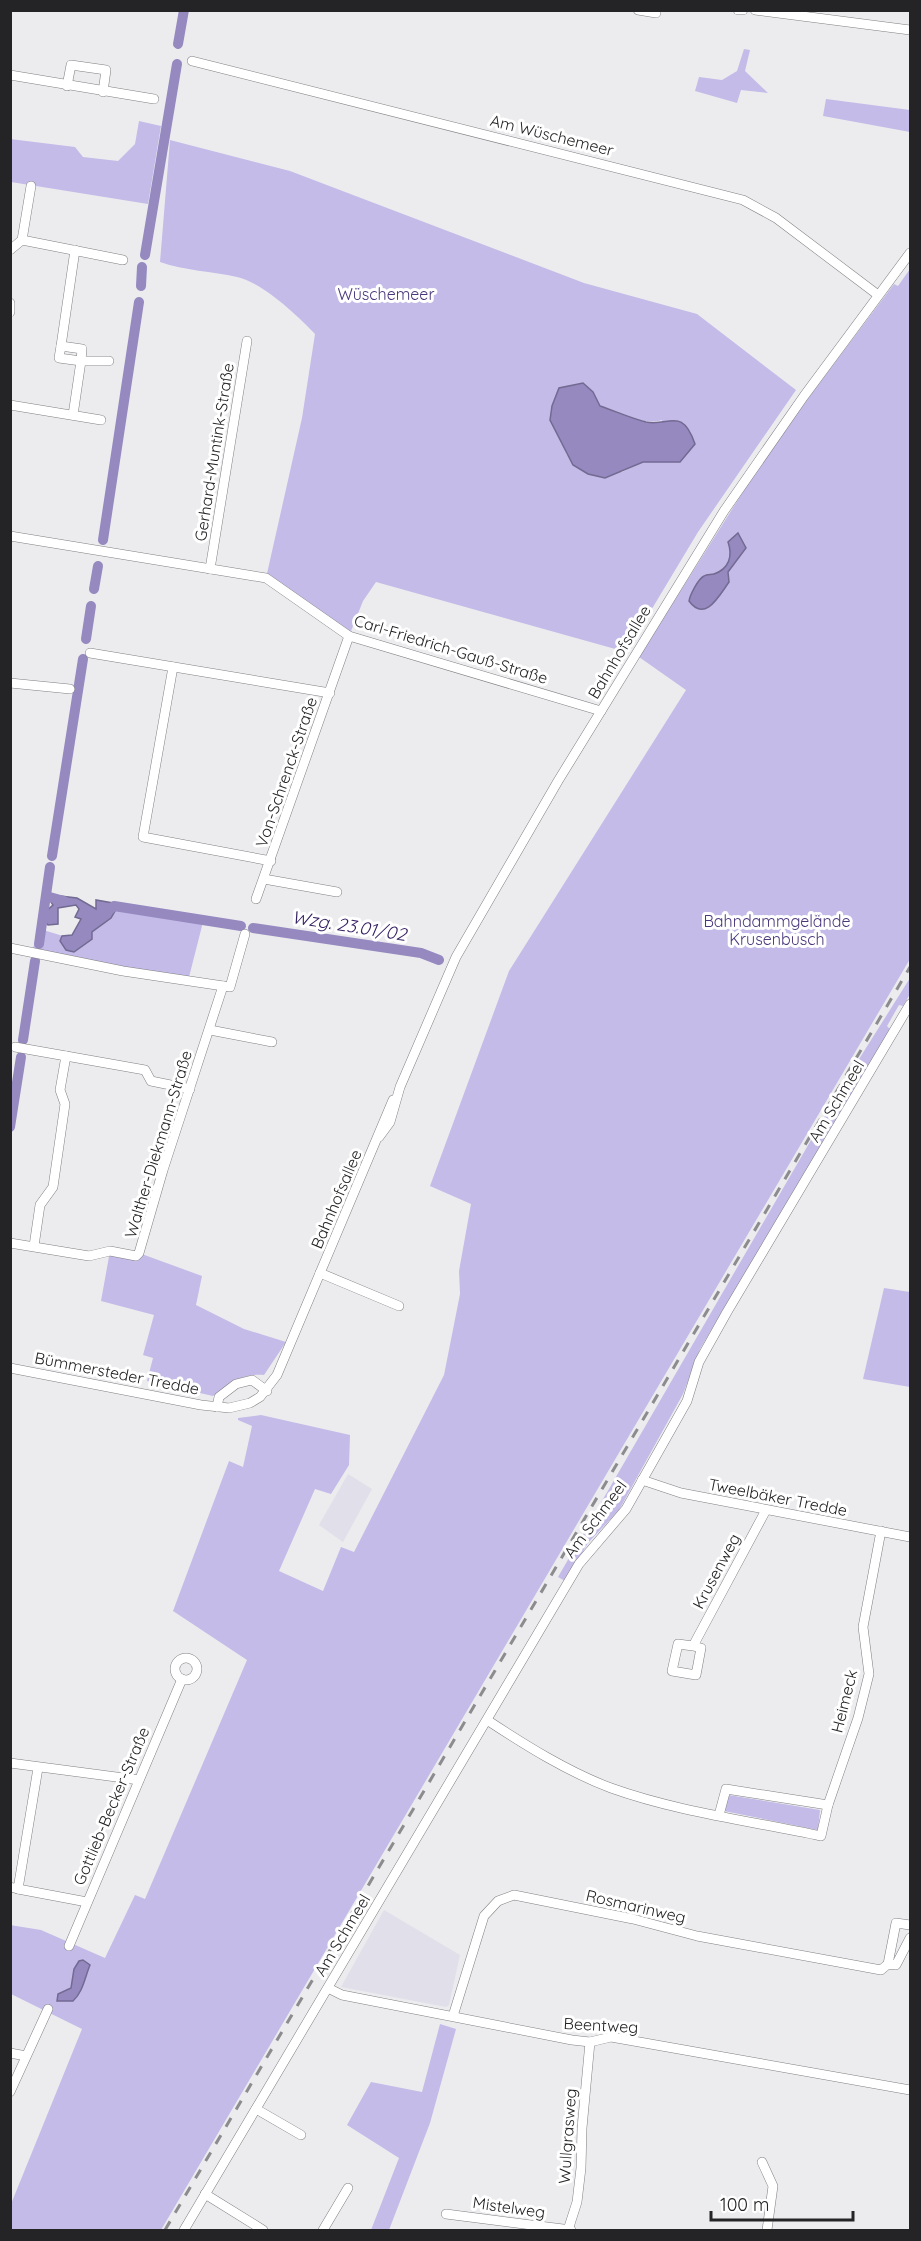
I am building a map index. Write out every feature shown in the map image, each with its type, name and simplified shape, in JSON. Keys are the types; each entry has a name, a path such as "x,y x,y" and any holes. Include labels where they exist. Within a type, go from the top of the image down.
{"street":[{"path":"638,10 656,13 656,10"},
{"path":"755,10 910,30"},
{"path":"843,21 844,10"},
{"name":"Am Wüschemeer","path":"192,61 743,200 776,218 878,296"},
{"path":"67,86 71,65 106,70 103,92"},
{"path":"10,75 154,99"},
{"path":"10,250 22,240 31,186"},
{"path":"22,240 123,260"},
{"path":"73,415 82,349 61,346 75,250"},
{"name":"Bahnhofsallee","path":"264,1394 277,1375 378,1137 390,1122 398,1093 456,957 601,711 742,483 910,254"},
{"path":"10,303 10,312"},
{"name":"Gerhard-Muntink-Straße","path":"210,568 247,341"},
{"path":"81,361 109,361"},
{"path":"10,405 100,420"},
{"name":"Carl-Friedrich-Gauß-Straße","path":"10,536 266,578 349,636 601,711"},
{"name":"Von-Schrenck-Straße","path":"256,899 349,636"},
{"name":"Von-Schrenck-Straße","path":"90,652 330,693"},
{"name":"Von-Schrenck-Straße","path":"173,668 143,837 271,861"},
{"path":"10,683 70,689"},
{"path":"264,879 336,892"},
{"name":"Walther-Diekmann-Straße","path":"10,1242 89,1256 110,1251 136,1256 140,1253 222,986 230,987 245,934"},
{"path":"10,948 123,971 222,986"},
{"name":"Am Schmeel","path":"184,2230 579,1564 626,1509 687,1401 699,1362 910,1004"},
{"path":"210,1030 272,1042"},
{"path":"15,1047 145,1070 152,1082 190,1089"},
{"path":"34,1246 40,1205 53,1187 65,1104 60,1090 66,1056"},
{"name":"Bahnhofsallee","path":"320,1273 399,1306"},
{"name":"Bümmersteder Tredde","path":"10,1368 218,1407 239,1407 264,1394 252,1380 236,1384 219,1397 218,1407"},
{"name":"Tweelbäker Tredde","path":"642,1480 681,1493 910,1537"},
{"name":"Krusenweg","path":"693,1646 766,1510"},
{"name":"Heimeck","path":"487,1720 547,1755 610,1787 657,1802 821,1836 828,1805 858,1718 869,1674 863,1627 881,1531"},
{"name":"Gottlieb-Becker-Straße","path":"69,1946 182,1679"},
{"path":"10,1762 38,1768 139,1780"},
{"path":"38,1768 22,1869 14,1888 87,1902"},
{"path":"719,1815 726,1789 828,1805"},
{"path":"10,1867 22,1869"},
{"name":"Rosmarinweg","path":"453,2016 484,1917 498,1901 514,1895 633,1919 697,1936 869,1968 881,1970 888,1964"},
{"path":"910,1925 896,1923 888,1964 896,1965 910,1938"},
{"name":"Beentweg","path":"328,1988 342,1995 590,2042 611,2037 910,2090"},
{"path":"10,2092 48,2009"},
{"name":"Wullgrasweg","path":"569,2230 577,2202 581,2168 582,2128 590,2042"},
{"path":"10,2053 26,2056"},
{"path":"256,2109 301,2135"},
{"path":"762,2162 773,2186 767,2230"},
{"path":"322,2230 348,2188"},
{"path":"205,2194 248,2226 263,2230"},
{"name":"Mistelweg","path":"446,2214 569,2230"}],"shaded area":[{"path":"583,383 593,392 600,406 646,422 680,422 690,432 695,444 680,462 643,462 605,478 588,474 573,465 550,420 552,406 559,388"},
{"path":"738,533 746,548 728,572 729,582 711,605 701,609 695,607 689,601 699,580 723,569 730,557 728,542"},
{"path":"52,895 77,898 96,909 96,900 119,904 111,918 92,932 92,939 74,952 66,950 60,941 62,936 72,935 81,919 75,917 79,909 76,905 58,908 58,924 48,925 44,921 46,918 44,913 53,905 49,899"},
{"path":"348,1474 372,1489 343,1542 319,1525"},
{"path":"384,1910 460,1955 449,2005 446,2007 341,1987"},
{"path":"83,1960 90,1965 79,1993 73,2001 57,2001 58,1994 71,1988 74,1969 79,1961"}],"green space":[{"path":"744,49 750,50 745,71 768,93 741,90 737,103 695,91 699,77 722,80 737,71"},
{"path":"826,99 910,110 910,132 823,116"},
{"path":"139,121 161,126 148,204 11,182 10,139 75,147 83,157 118,161 135,144"},
{"name":"Wüschemeer","path":"170,140 290,171 584,283 697,314 796,390 698,532 626,652 376,582 363,601 349,636 266,578 302,418 315,334 279,301 247,280 160,262","holes":["559,388 593,392 600,406 622,415 638,420 662,420 659,461 643,462 622,472 567,455 552,416"]},
{"name":"Bahndammgelände Krusenbusch","path":"910,269 910,959 161,2230 11,2230 11,2204 82,2029 11,1994 10,1925 41,1930 105,1958 135,1895 145,1899 247,1660 173,1611 229,1461 243,1467 252,1426 238,1418 261,1415 350,1435 349,1465 331,1494 315,1489 279,1571 323,1591 341,1547 354,1552 444,1375 460,1294 459,1271 471,1204 430,1186 509,971 686,690 639,657 770,449 894,284 898,286"},
{"path":"119,904 203,922 188,981 33,948 40,929 63,936 74,952 92,939 92,932 111,918"},
{"path":"910,978 910,994 903,1006 899,1005 887,1026 890,1029 700,1349 683,1394 619,1510 588,1543 565,1581 558,1577 844,1083"},
{"path":"110,1251 139,1253 202,1276 196,1305 244,1329 286,1342 264,1375 243,1378 213,1396 147,1381 153,1358 143,1355 154,1315 101,1301"},
{"path":"884,1288 910,1292 910,1387 863,1379"},
{"path":"728,1795 820,1810 818,1830 724,1811"},
{"path":"440,2024 456,2029 430,2123 389,2230 371,2230 399,2158 347,2125 371,2082 422,2092"}],"waterway":[{"path":"178,44 184,10"},
{"path":"145,255 177,64"},
{"path":"141,286 142,267"},
{"path":"103,540 139,302"},
{"path":"94,589 98,566"},
{"path":"86,639 91,606"},
{"path":"52,856 83,659"},
{"path":"39,944 50,867"},
{"name":"Wzg. 23.01/02","path":"46,896 64,901"},
{"name":"Wzg. 23.01/02","path":"107,912 114,906 241,926"},
{"name":"Wzg. 23.01/02","path":"253,928 421,953 439,960"},
{"path":"23,1040 35,961"},
{"path":"10,1127 21,1057"}],"railway":[{"path":"165,2230 910,967"}]}
